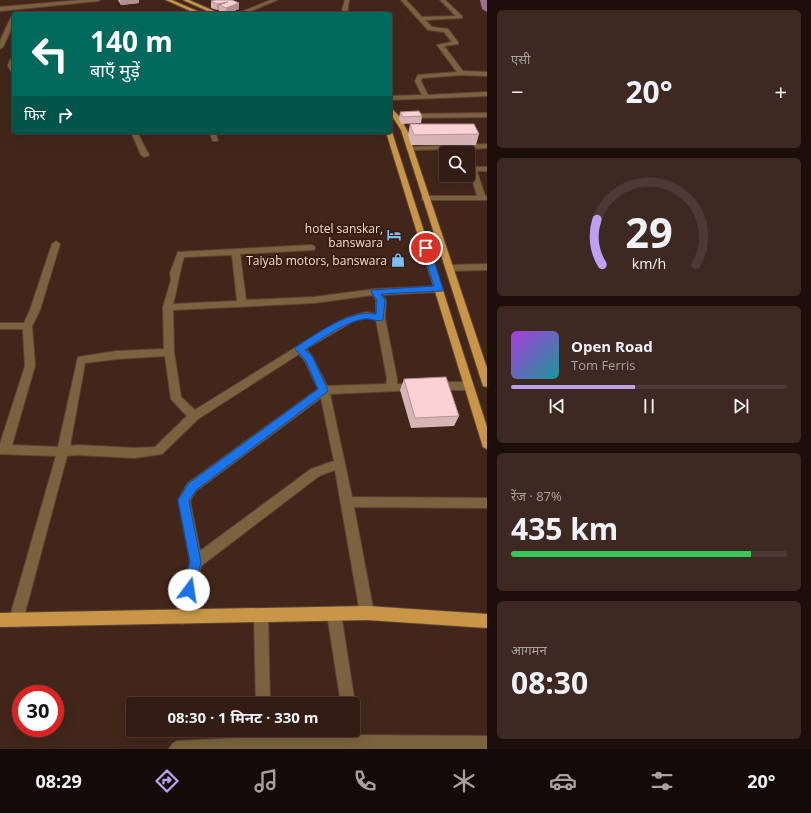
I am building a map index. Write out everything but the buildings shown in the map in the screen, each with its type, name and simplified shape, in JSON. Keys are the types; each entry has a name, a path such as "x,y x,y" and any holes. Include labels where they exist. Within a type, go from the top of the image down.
{"main road":[{"path":"168,0 196,12"},
{"path":"185,0 213,12"},
{"path":"392,111 404,130 425,198 487,383"},
{"path":"390,134 487,444"},
{"path":"0,620 367,613 487,621"}],"street":[{"path":"0,9 98,0"},
{"path":"240,8 246,11 275,0"},
{"path":"344,12 347,0"},
{"path":"403,0 430,29 446,30 456,43 440,45 461,73"},
{"path":"421,19 460,17 442,0"},
{"path":"17,12 18,8"},
{"path":"0,47 12,21"},
{"path":"426,96 418,81 420,76 461,73 487,74"},
{"path":"392,98 487,94"},
{"path":"396,116 487,115"},
{"path":"135,134 145,155"},
{"path":"212,134 214,140"},
{"path":"475,147 487,146"},
{"path":"409,148 439,147"},
{"path":"475,169 487,169"},
{"path":"425,198 485,198 475,172"},
{"path":"56,244 35,310 27,326 30,366 3,449 63,452 77,450 135,453 158,451 194,416 320,336 351,319 366,315 380,318"},
{"path":"194,416 176,399 169,352 168,307 175,280 174,273 181,254 311,248"},
{"path":"236,252 242,303"},
{"path":"449,268 487,267"},
{"path":"168,307 314,300 375,292 439,289"},
{"path":"375,292 381,300 380,318 392,379 391,388"},
{"path":"0,326 27,326"},
{"path":"300,349 309,359 324,390 340,464 367,613"},
{"path":"16,620 63,452 81,360 117,355 169,352"},
{"path":"182,617 196,562 184,500 192,486 324,390 468,386"},
{"path":"196,562 315,472 340,464"},
{"path":"347,502 487,504"},
{"path":"334,614 347,697"},
{"path":"261,615 263,697"},
{"path":"177,749 264,741 354,740 487,743"}],"waterway":[{"path":"485,0 487,9"}],"place":[{"name":"hotel sanskar, banswara","path":"394,235"},
{"name":"Taiyab motors, banswara","path":"398,260"}],"route":[{"path":"189,590 196,562 184,500 192,486 324,390 309,359 300,349 351,319 366,315 380,318 381,300 375,292 439,289 426,248"}]}
